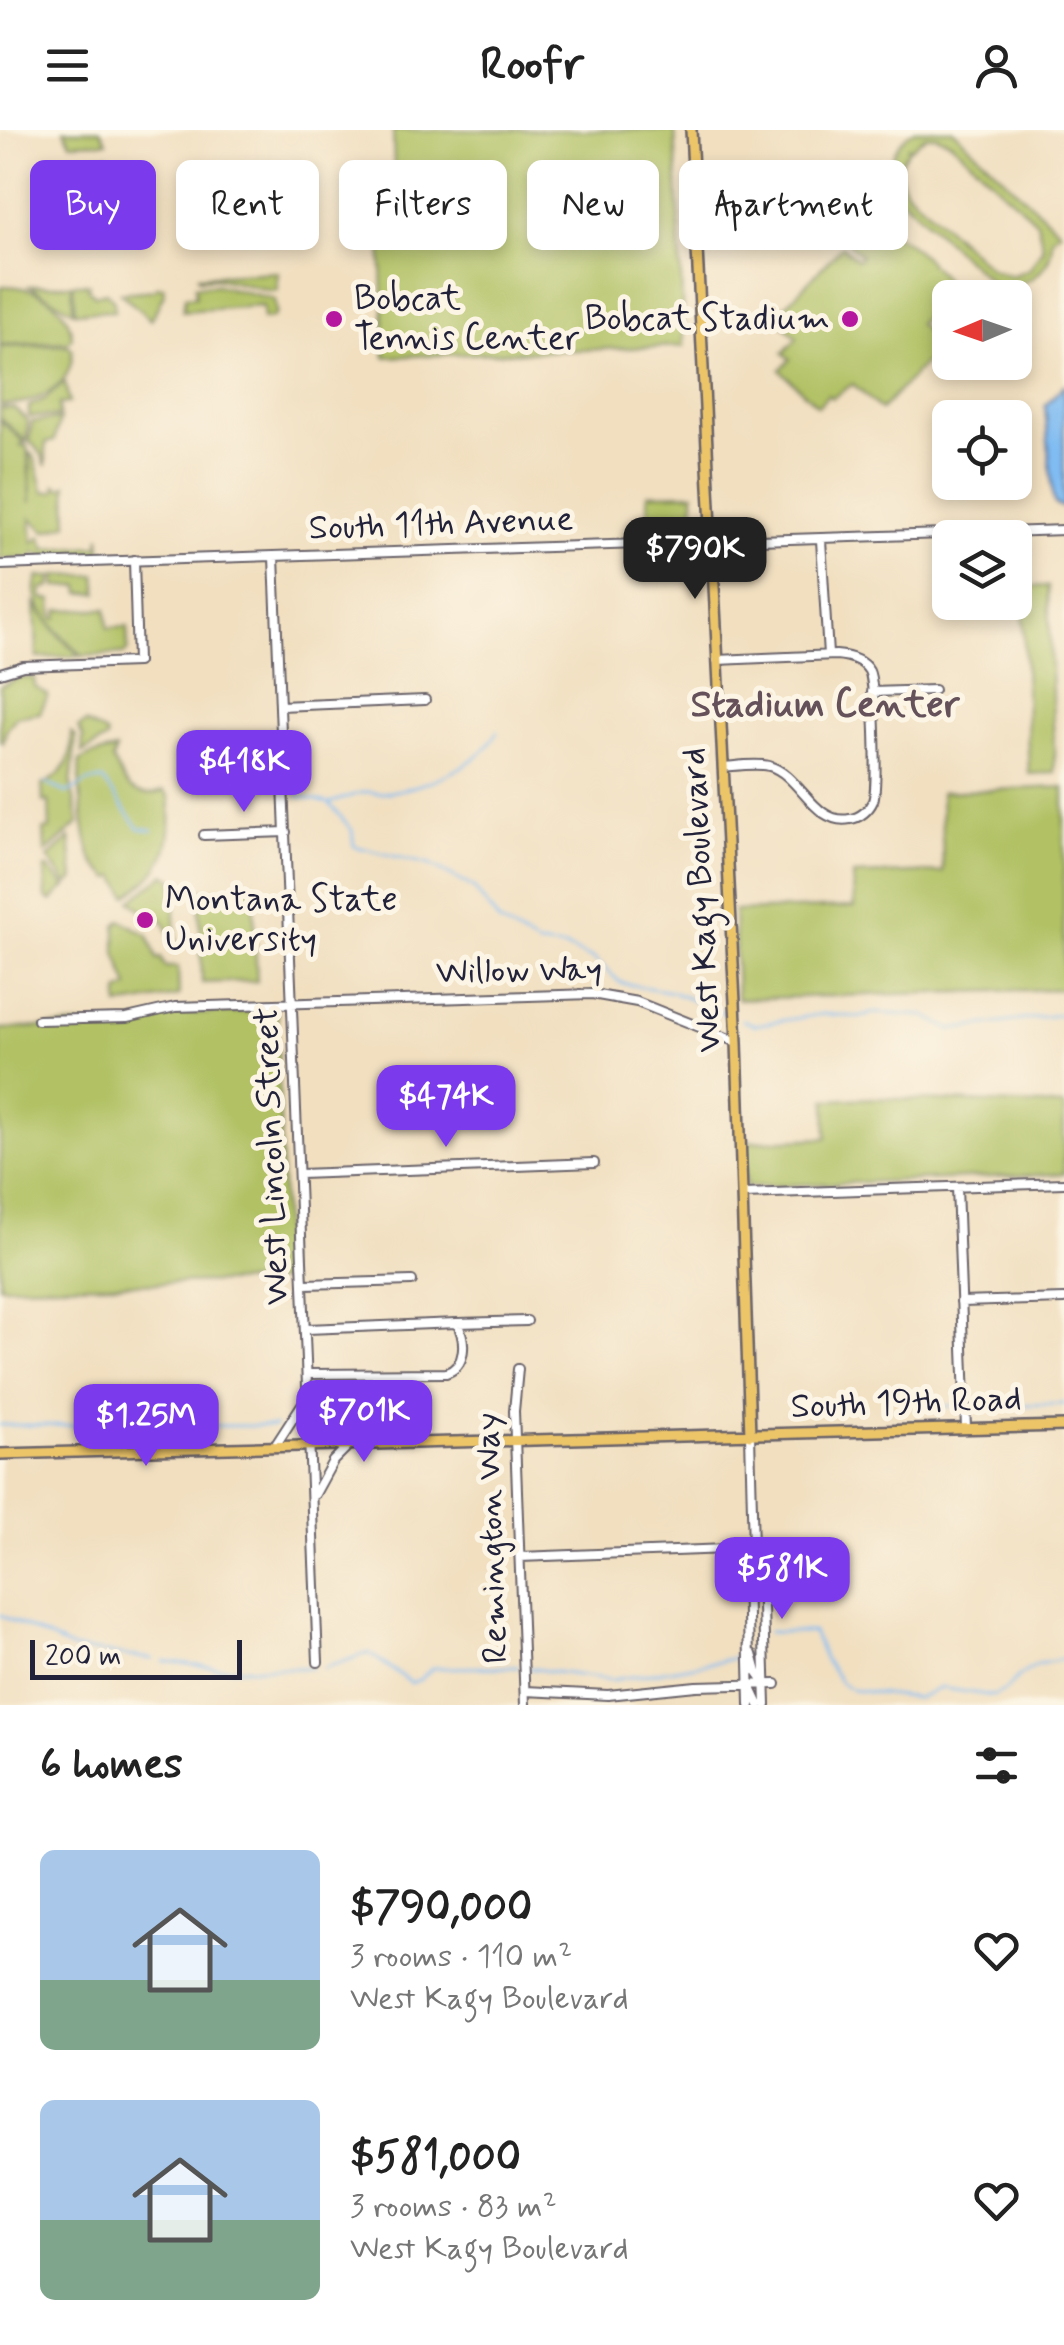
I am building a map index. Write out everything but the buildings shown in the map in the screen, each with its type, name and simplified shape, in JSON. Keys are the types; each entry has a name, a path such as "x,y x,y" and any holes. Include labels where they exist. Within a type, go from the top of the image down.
{"main road":[{"name":"West Kagy Boulevard","path":"691,130 737,1042 750,1435"},
{"name":"South 19th Road","path":"0,1454 1064,1426"}],"street":[{"name":"South 11th Avenue","path":"0,565 1064,530"},
{"path":"821,540 828,655"},
{"name":"West Lincoln Street","path":"274,556 318,1662"},
{"path":"0,674 24,666 137,662 134,560"},
{"path":"717,660 828,655 849,656 861,662 869,671 872,692 876,789 871,805 854,819 840,820 826,814 769,766 723,767"},
{"path":"872,692 934,690"},
{"path":"280,706 425,700"},
{"path":"204,835 286,832"},
{"name":"Willow Way","path":"38,1020 127,1018 175,1007 607,995 637,1002 737,1042"},
{"path":"300,1174 594,1163"},
{"path":"743,1194 1064,1183"},
{"path":"957,1186 966,1428"},
{"path":"305,1284 412,1281"},
{"path":"961,1302 1064,1299"},
{"path":"307,1329 527,1321"},
{"path":"309,1374 452,1371 462,1356 457,1323"},
{"name":"Remington Way","path":"518,1369 514,1380 525,1705"},
{"path":"275,1446 310,1392"},
{"name":"West Kagy Boulevard","path":"750,1435 750,1705"},
{"path":"313,1498 333,1461 348,1446"},
{"path":"520,1557 753,1548"},
{"name":"West Kagy Boulevard","path":"753,1548 762,1573 762,1705"},
{"path":"748,1600 752,1652 765,1684"},
{"path":"749,1684 762,1705"},
{"path":"525,1691 608,1695 776,1684"}],"green space":[{"path":"64,130 100,130 107,142 71,143"},
{"path":"393,130 675,130 684,346 385,357 382,250 507,250 507,160 394,160"},
{"path":"915,130 953,130 1060,231 1052,238 1049,257 1040,271 1028,280 988,280 908,204 908,192 991,269 1011,276 1030,269 1043,247 1037,222 951,142 926,136 908,147 902,160 892,160 900,143"},
{"path":"108,155 108,160 84,160 87,156"},
{"name":"Bobcat Stadium","path":"908,244 941,275 944,280 932,280 932,319 925,316 918,324 932,337 932,356 881,410 853,384 832,398 828,395 818,406 780,370 790,359 783,353 797,338 775,317 838,250 846,250 857,260 861,256 855,250 908,250"},
{"path":"278,272 277,290 272,291 198,276"},
{"path":"72,284 73,311 30,286"},
{"path":"73,284 89,284 88,289 95,295 106,292 114,301 114,311 75,312"},
{"path":"217,285 274,299 276,313 263,319 262,306 183,311 185,297 196,296 195,286"},
{"path":"3,286 27,289 48,298 64,315 72,338 68,342 0,345"},
{"path":"164,287 164,294 151,320 120,293 154,290"},
{"path":"68,345 72,349 71,363 50,392 26,402 0,405 0,347"},
{"path":"65,382 69,403 59,404 59,416 29,417 29,406 45,399"},
{"path":"0,408 14,408 28,421 26,442 0,417"},
{"path":"60,419 54,441 46,443 46,466 41,453 29,441 32,422"},
{"path":"0,420 24,442 21,446 27,446 31,503 30,453 44,492 55,491 56,485 61,489 67,485 68,524 46,531 31,518 33,543 41,537 46,549 99,546 100,536 101,555 45,557 34,552 33,558 0,559"},
{"path":"694,493 695,530 649,531 648,494"},
{"path":"96,575 98,593 81,593 80,586 56,587 56,576"},
{"path":"38,577 52,577 51,587 42,589 42,598 52,600 53,618 57,618 59,610 106,609 108,628 127,627 128,650 124,654 83,656 42,610 37,599"},
{"path":"1048,586 1055,773 1029,774 1023,620 1032,620 1032,587"},
{"path":"35,604 58,635 80,656 37,658"},
{"path":"22,677 34,678 35,687 48,695 40,713 16,717 3,743 0,686"},
{"path":"86,723 106,734 107,739 82,753 83,737 78,728"},
{"path":"71,733 76,737 71,785 79,823 45,853 44,830 50,829 49,801 43,802 42,785 57,776 66,764"},
{"path":"116,750 112,760 131,789 145,794 164,791 169,796 169,841 160,865 127,896 116,876 111,879 94,862 81,797 80,761"},
{"path":"1064,787 1064,989 737,999 734,911 854,907 853,875 943,872 941,792"},
{"path":"70,838 74,879 68,885 48,858"},
{"path":"45,868 66,887 52,901 46,898"},
{"path":"165,874 174,880 176,949 163,920 131,901"},
{"path":"253,889 257,981 202,983 199,891"},
{"path":"121,920 148,935 157,959 161,958 165,967 178,967 179,996 119,1006 119,992 129,987 116,953 116,925"},
{"path":"277,1011 285,1281 0,1286 0,1029 129,1023 174,1014"},
{"path":"873,1098 1064,1106 1064,1174 746,1187 743,1142 827,1138 826,1100"}],"water":[{"path":"1064,385 1064,508 1053,499 1045,406"}],"waterway":[{"path":"329,803 363,793 413,787 447,774 477,756 497,732"},
{"path":"45,783 68,793 88,782 103,780 139,828 153,830"},
{"path":"297,796 329,803 352,830 354,846 430,865 473,887 500,923 538,945 566,948 594,959 621,983 672,992 729,1015"},
{"path":"742,1020 755,1025 823,1014 857,1017 874,1013 926,1016 951,1030 1064,1014"},
{"path":"971,1406 1064,1404"},
{"path":"921,1407 959,1406"},
{"path":"0,1425 275,1426"},
{"path":"0,1615 73,1649 153,1659"},
{"path":"768,1632 813,1632 824,1659 841,1683 852,1690 917,1698 941,1688 993,1696 1038,1664 1064,1659"},
{"path":"324,1668 369,1653 411,1683 432,1668 518,1667"},
{"path":"528,1668 612,1680 737,1658"},
{"path":"164,1661 220,1668 312,1668"}],"place":[{"name":"Bobcat Tennis Center","path":"334,319"},
{"name":"Bobcat Stadium","path":"850,319"},
{"name":"Montana State University","path":"145,920"}],"district":[{"name":"Stadium Center","path":"825,705"}]}
